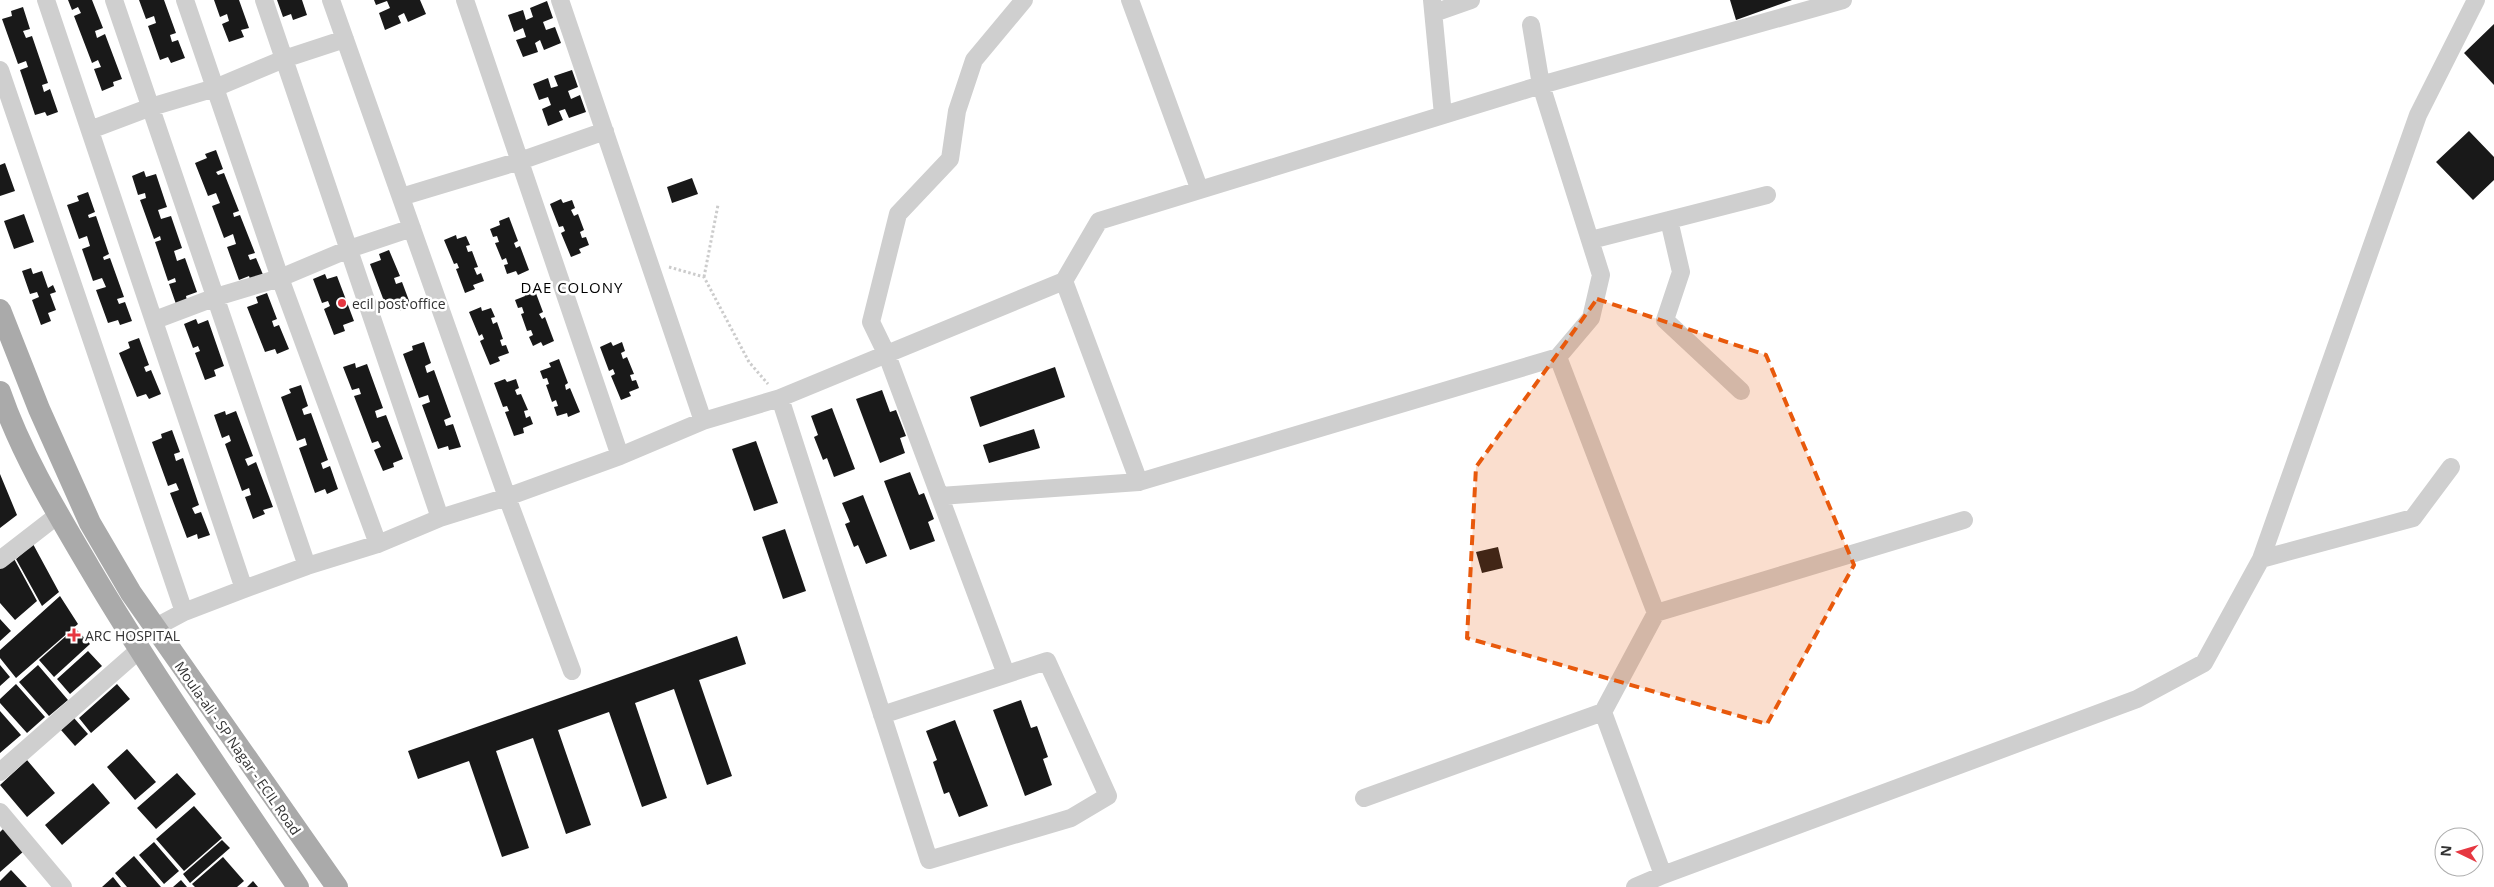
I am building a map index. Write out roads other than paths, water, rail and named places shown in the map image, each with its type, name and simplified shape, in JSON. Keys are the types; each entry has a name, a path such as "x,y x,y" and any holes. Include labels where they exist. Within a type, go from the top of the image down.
{"main road":[{"name":"Moula-ali - SP Nagar - ECIL Road","path":"0,310 39,409 90,523 154,628 337,887"},
{"name":"Moula-ali - SP Nagar - ECIL Road","path":"0,392 8,416 58,515 139,650 298,887"}],"street":[{"path":"46,0 244,589"},
{"path":"114,0 307,566"},
{"path":"185,0 280,278 378,544"},
{"path":"264,0 440,518"},
{"path":"331,0 507,497 572,671"},
{"path":"465,0 620,456"},
{"path":"560,0 703,421"},
{"path":"1006,674 887,355 871,322 898,214 950,158 957,111 974,60 1024,0"},
{"path":"1130,0 1199,188"},
{"path":"1443,115 1433,6 1471,0"},
{"path":"154,628 184,612 244,589 307,566 378,544 440,518 507,497 620,456 703,421 780,398 1064,282 1099,220 1542,85 1843,0"},
{"path":"1635,887 1662,875 2145,694 2204,663 2261,559 2418,115 2476,0"},
{"path":"940,496 1139,482 1558,356 1591,318 1601,275 1542,85 1531,25"},
{"path":"90,130 215,88 284,58 345,39"},
{"path":"0,70 184,612"},
{"path":"401,197 520,161 604,131"},
{"path":"1591,240 1767,195"},
{"path":"1669,220 1682,272 1666,320 1741,391"},
{"path":"155,320 216,297 280,278 349,249 412,228"},
{"path":"1064,282 1139,482"},
{"path":"1558,356 1656,613"},
{"path":"780,398 882,715 929,860 1071,818 1108,796 1047,661 882,715"},
{"path":"2261,559 2413,518 2451,467"},
{"path":"0,560 58,515"},
{"path":"1364,798 1604,712 1656,613 1964,520"},
{"path":"0,772 139,650"},
{"path":"1604,712 1662,875"},
{"path":"0,812 63,887"}],"place":[{"name":"ecil post office","path":"342,303"},
{"name":"ARC HOSPITAL","path":"74,635"}],"district":[{"name":"DAE COLONY","path":"572,287"}]}
